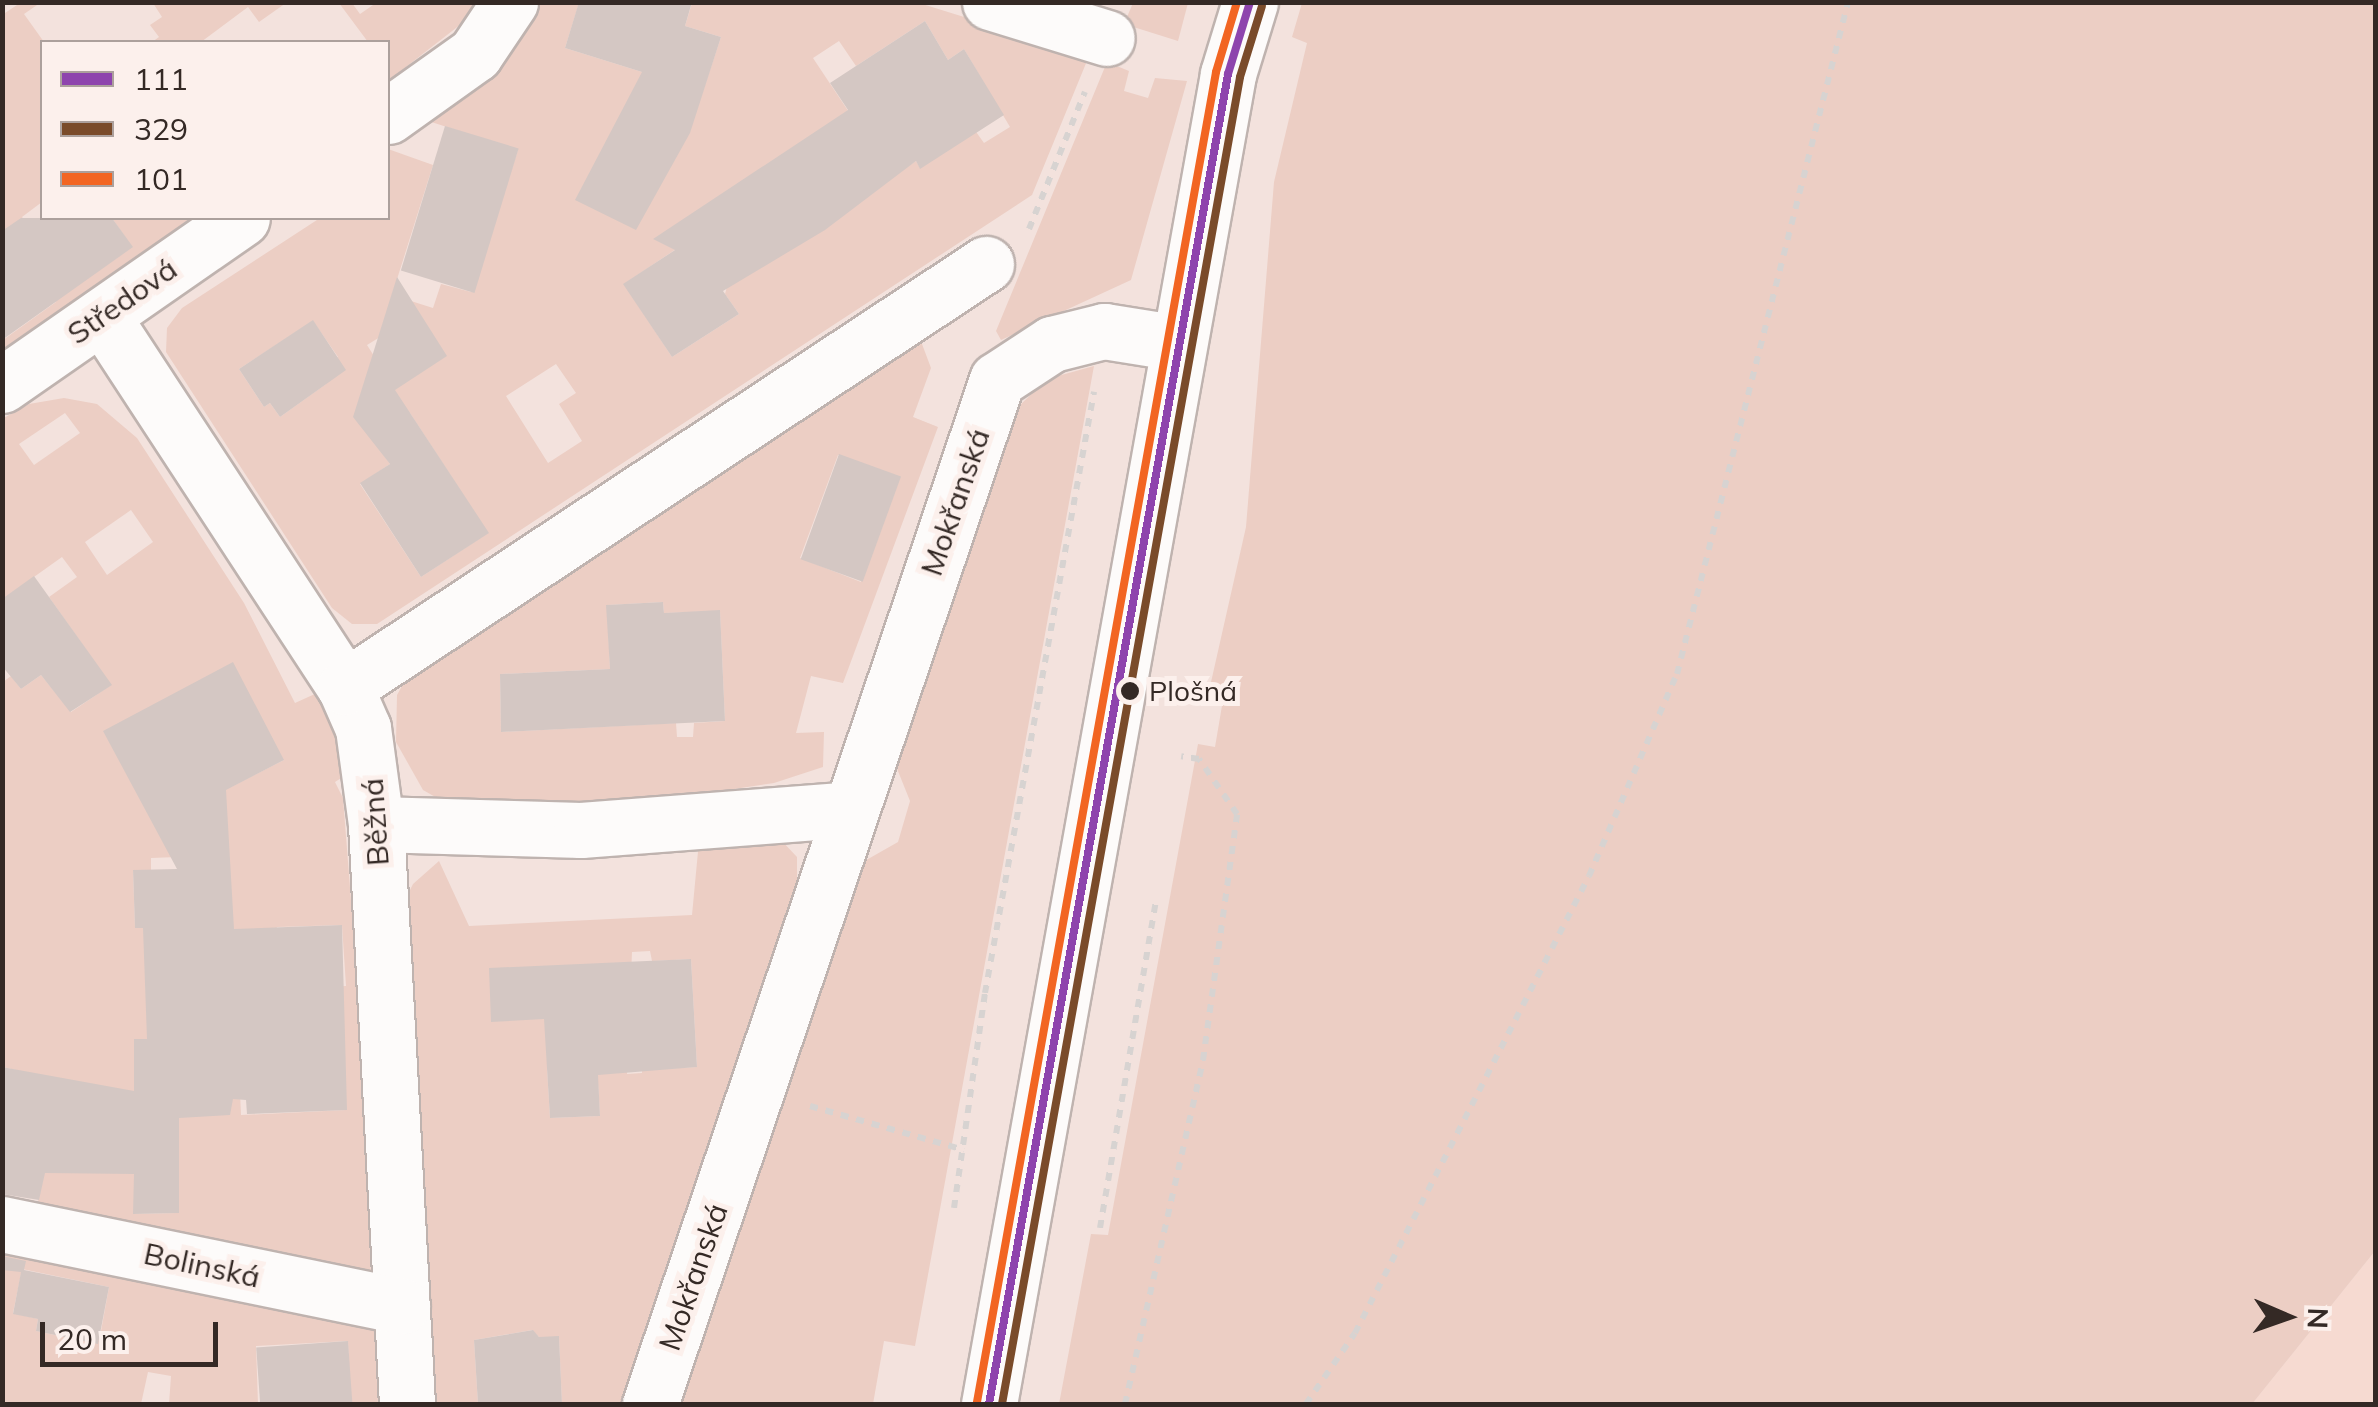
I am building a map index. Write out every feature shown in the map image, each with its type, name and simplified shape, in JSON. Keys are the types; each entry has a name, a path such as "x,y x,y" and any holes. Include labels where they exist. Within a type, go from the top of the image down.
{"street":[{"path":"390,115 475,54 510,2"},
{"path":"990,2 1107,38"},
{"path":"988,1404 1228,74 1250,2"},
{"name":"Středová","path":"2,385 239,220"},
{"path":"345,686 1004,256"},
{"name":"Běžná","path":"102,316 345,686 363,728 376,824 407,1404"},
{"name":"Mokřanská","path":"650,1404 997,380 1052,344 1104,331 1179,343"},
{"path":"376,824 580,830 851,809"},
{"name":"Bolinská","path":"2,1224 402,1306"}],"path":[{"path":"1306,1404 1355,1333 1589,876 1677,674 1848,2"},
{"path":"1004,256 1107,38"},
{"path":"954,1208 985,993 1104,331"},
{"path":"1125,1404 1203,1060 1237,814 1199,759 1181,756"},
{"path":"1100,1228 1156,900"},
{"path":"756,1088 964,1150"}],"shaded area":[{"path":"153,2 286,3 259,22 248,7 204,40 155,40 159,37 150,25 162,17"},
{"path":"20,3 40,3 24,14 43,40 40,204 22,217 74,288 132,247 113,220 199,220 3,364 3,340 56,302 3,227 2,15"},
{"path":"339,3 352,3 360,14 376,3 488,3 390,79 390,40 367,40"},
{"path":"534,3 579,3 565,48 703,91 721,37 685,26 692,3 919,3 1089,56 1032,195 377,624 352,624 332,608 166,352 167,328 182,308 317,220 390,220 390,150 433,165 392,295 433,308 441,284 471,292 518,150 419,118","holes":["925,21 948,60 964,49 1010,127 984,143 974,129 920,168 916,161 892,177 813,58 839,41 856,66","688,241 728,283 725,294 739,314 672,357 624,284","419,313 446,356 395,389 367,345","313,321 338,357 318,371 326,384 280,417 270,403 264,407 239,369","556,364 576,393 559,404 582,441 548,463 506,396","410,413 488,533 421,577 360,484 390,464 372,438"]},
{"path":"1133,3 1188,3 1178,41 1124,24"},
{"path":"1302,3 2375,3 2375,1251 2252,1404 1059,1404 1091,1234 1108,1235 1198,744 1215,747 1224,694 1209,691 1246,527 1274,182 1307,43 1292,37"},
{"path":"1107,62 1129,71 1124,91 1148,98 1155,78 1187,81 1131,280 1001,340 996,331"},
{"path":"919,336 931,368 913,417 938,427 843,683 811,676 796,733 824,732 823,767 774,783 614,807 446,803 423,790 396,742 397,695 411,670","holes":["839,455 861,582 800,558","663,602 664,613 720,611 725,721 694,723 693,737 677,737 676,723 501,732 500,674 610,669 607,605"]},
{"path":"1094,366 915,1346 884,1341 873,1404 672,1404 854,867 898,842 910,801 890,751 1013,412 1047,379"},
{"path":"64,398 97,404 137,438 244,603 295,703 317,693 339,736 349,773 335,782 343,798 359,1002 371,1275 7,1203 8,1196 38,1202 49,1152 134,1153 134,1214 178,1213 179,1092 200,1039 134,1039 134,1098 3,1067 3,682 11,676 21,689 41,675 71,712 111,685 49,597 77,577 62,557 3,599 2,419 29,404","holes":["65,413 80,433 34,465 19,444","131,510 153,542 107,575 85,542","284,760 231,787 220,766","229,855 143,928 135,927 133,871 151,870 151,858","342,925 346,986 259,990 277,927","238,1047 346,1110 241,1115"]},
{"path":"780,839 797,857 797,886 630,1404 562,1404 559,1337 539,1337 532,1330 474,1340 478,1404 422,1404 407,896 413,884 439,861 469,926 692,915 699,841","holes":["650,951 652,961 691,959 697,1067 661,1069 642,1057 642,1073 627,1074 632,952","597,1066 600,1116 550,1118 547,1068"]},
{"path":"2,1247 374,1321 378,1404 350,1404 348,1341 256,1346 258,1404 169,1404 171,1376 148,1372 141,1404 3,1404","holes":["22,1269 109,1287 101,1331 72,1326 69,1338 36,1331 38,1319 13,1313"]},
{"path":"2375,1251 2375,1404 2252,1404"}],"building":[{"path":"579,2 692,2 685,26 721,37 690,133 636,230 575,200 642,72 565,48"},
{"path":"925,21 948,60 964,49 1004,115 920,169 916,161 825,230 723,291 739,314 672,357 623,284 675,250 653,239 848,110 830,83"},
{"path":"445,126 519,149 474,293 401,270"},
{"path":"21,218 113,220 133,247 2,340 2,231"},
{"path":"397,277 447,356 395,390 489,533 421,577 360,483 390,464 353,417"},
{"path":"313,320 346,370 280,417 270,403 264,407 239,369"},
{"path":"839,454 901,477 863,582 801,559"},
{"path":"34,576 112,685 70,712 41,675 21,689 2,666 2,599"},
{"path":"663,602 664,613 720,610 725,721 501,732 500,674 610,669 606,605"},
{"path":"233,662 284,760 226,790 234,929 342,925 347,1110 247,1114 246,1100 233,1099 230,1115 179,1118 179,1213 133,1214 134,1174 45,1173 39,1200 2,1194 2,1067 134,1091 134,1039 147,1039 143,928 135,928 133,870 177,869 103,731"},
{"path":"691,959 697,1067 598,1075 600,1116 550,1118 544,1019 491,1022 489,968"},
{"path":"2,1256 26,1261 24,1270 109,1287 98,1344 36,1331 38,1319 13,1314 21,1272 2,1270"},
{"path":"533,1330 539,1337 559,1336 562,1404 478,1404 474,1340"},
{"path":"348,1341 352,1404 260,1404 256,1347"}],"transit line":[{"name":"101","path":"977,1402 1216,72 1237,2"},
{"name":"111","path":"989,1404 1228,74 1250,2"},
{"name":"329","path":"1002,1404 1240,77 1262,6"}],"place":[{"name":"Plošná","path":"1130,691"}]}
